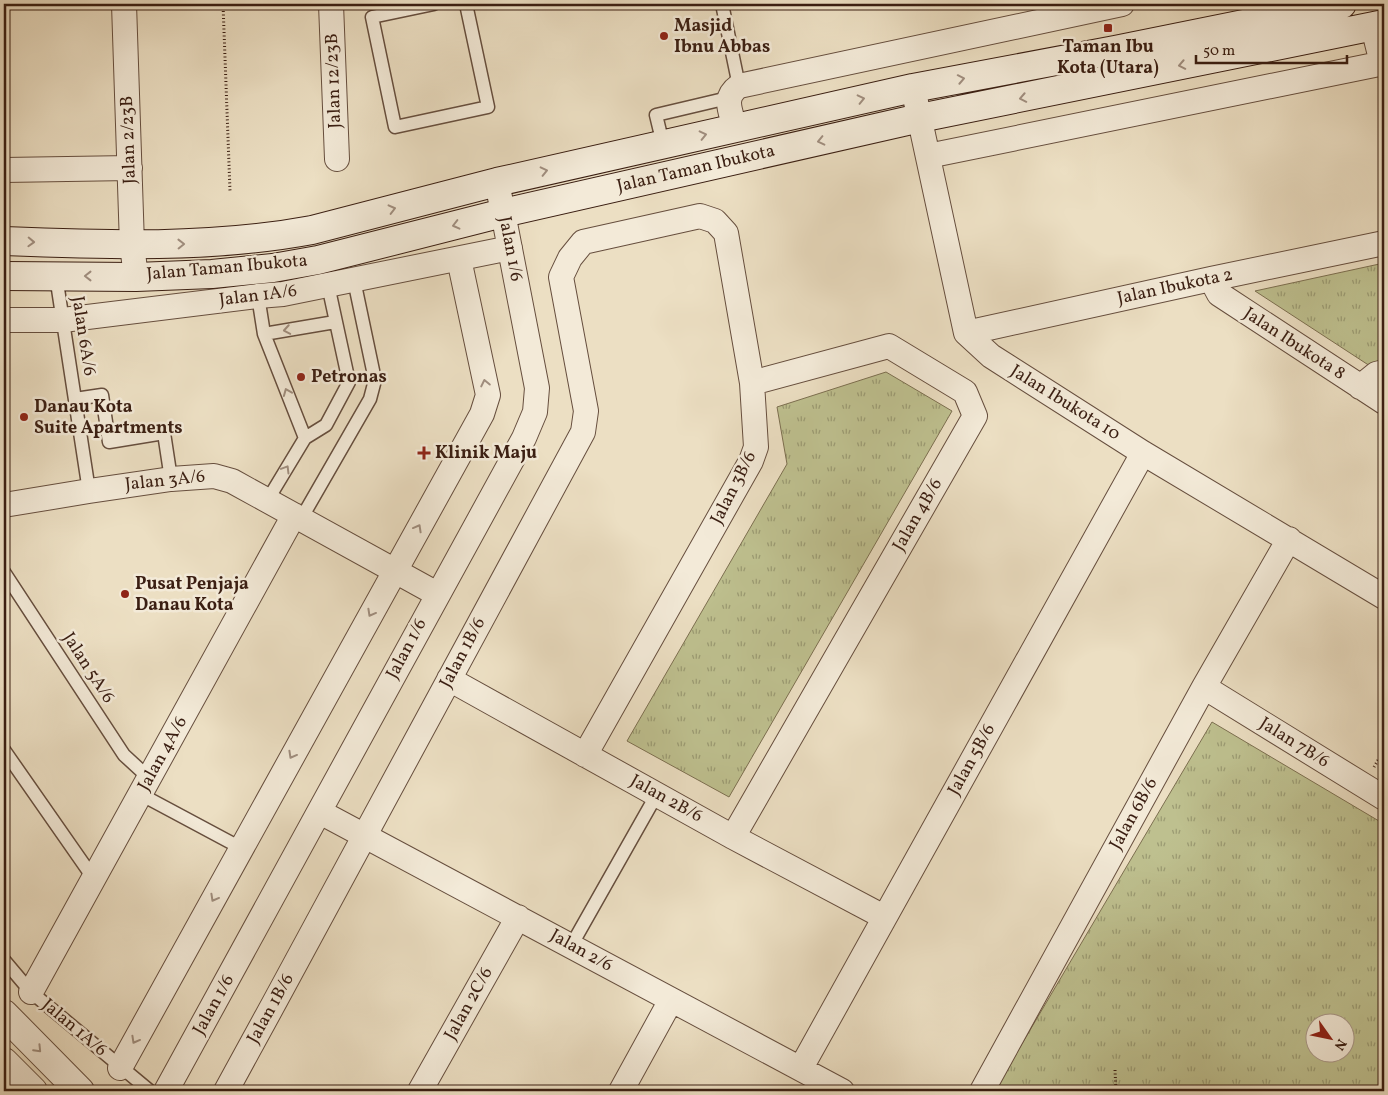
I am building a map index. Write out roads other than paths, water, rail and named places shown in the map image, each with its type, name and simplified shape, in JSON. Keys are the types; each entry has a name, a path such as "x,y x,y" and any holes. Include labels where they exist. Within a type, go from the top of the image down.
{"main road":[{"name":"Jalan Taman Ibukota","path":"4,241 132,245 207,243 281,236 312,230 497,182 913,88 1115,50 1251,13 1342,4"},
{"name":"Jalan Taman Ibukota","path":"4,276 136,277 212,274 291,265 318,260 503,213 920,118 1378,26"},
{"path":"4,1014 80,1091"},
{"path":"4,1062 32,1091"}],"street":[{"name":"Jalan 2/23B","path":"124,4 132,245 136,277"},
{"name":"Jalan 12/23B","path":"331,4 337,159"},
{"path":"735,128 734,92 1122,4"},
{"path":"928,156 1383,63 1378,26"},
{"path":"913,88 966,333"},
{"path":"4,170 130,168"},
{"name":"Jalan 1/6","path":"166,1091 524,438 535,412 537,388 497,182"},
{"name":"Jalan 3B/6","path":"585,755 751,461 756,447 752,382 726,233 714,221 700,216 629,231"},
{"name":"Jalan 1B/6","path":"226,1091 366,837 583,432 586,411 561,276 570,258 583,242 629,231"},
{"name":"Jalan Ibukota 2","path":"966,333 1384,243"},
{"name":"Jalan 1A/6","path":"4,320 63,320 283,294 510,248"},
{"path":"120,1068 482,414 488,395 459,259"},
{"name":"Jalan Ibukota 8","path":"1211,279 1219,294 1384,402"},
{"name":"Jalan Ibukota 10","path":"966,333 991,356 1143,453 1384,597"},
{"name":"Jalan 4B/6","path":"733,836 975,416 965,392 889,346 752,382"},
{"path":"1360,387 1376,374 1384,372"},
{"name":"Jalan 5B/6","path":"801,1068 1143,453"},
{"name":"Jalan 3A/6","path":"4,505 89,491 214,476 232,481 437,594"},
{"name":"Jalan 4A/6","path":"31,992 145,786 298,517"},
{"name":"Jalan 6B/6","path":"982,1091 1204,687 1289,539"},
{"name":"Jalan 2B/6","path":"449,679 884,917"},
{"name":"Jalan 7B/6","path":"1204,687 1384,798"},
{"name":"Jalan 2/6","path":"320,812 842,1091"},
{"name":"Jalan 2C/6","path":"420,1091 518,917"},
{"path":"622,1091 671,1000"}],"lane":[{"path":"434,4 372,17 395,127 488,107 466,4"},
{"path":"663,144 656,114 734,92 722,4"},
{"name":"Jalan 6A/6","path":"56,276 89,491"},
{"path":"298,517 370,398 375,380 354,280"},
{"path":"267,501 305,438 326,425 349,382 328,285"},
{"path":"258,296 264,334 305,438"},
{"path":"264,334 335,322"},
{"path":"75,399 102,394 109,442 164,433 171,480"},
{"name":"Jalan 5A/6","path":"4,572 145,786 241,848"},
{"path":"4,750 94,879"},
{"path":"571,946 657,794"},
{"name":"Jalan 1A/6","path":"4,960 31,992 120,1068 150,1091"}],"place":[{"name":"Taman Ibu Kota (Utara)","path":"1108,28"},
{"name":"Masjid Ibnu Abbas","path":"664,36"},
{"name":"Petronas","path":"301,377"},
{"name":"Danau Kota Suite Apartments","path":"24,417"},
{"name":"Klinik Maju","path":"424,453"},
{"name":"Pusat Penjaja Danau Kota","path":"125,594"}]}
